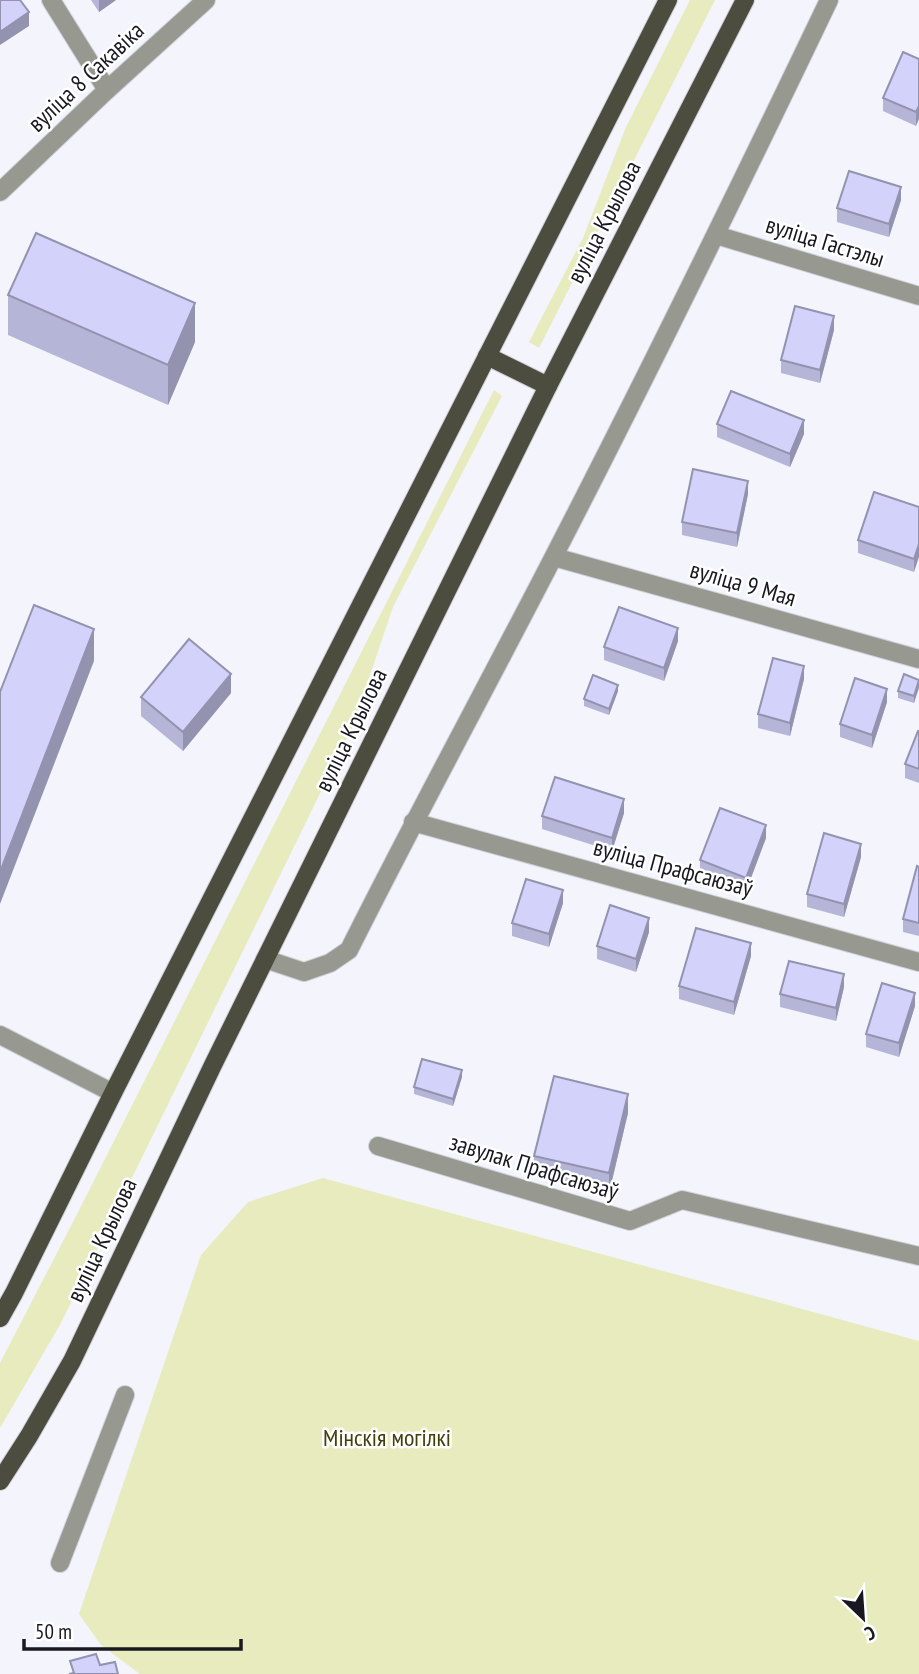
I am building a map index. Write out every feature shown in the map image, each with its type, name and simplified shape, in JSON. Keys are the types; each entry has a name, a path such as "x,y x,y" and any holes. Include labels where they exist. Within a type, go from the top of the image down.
{"main road":[{"name":"вуліца Крылова","path":"0,1318 668,0"},
{"name":"вуліца Крылова","path":"0,1481 72,1361 218,1055 548,386 745,0"},
{"path":"486,356 548,386"}],"street":[{"path":"51,0 107,90"},
{"name":"вуліца 8 Сакавіка","path":"0,192 206,0"},
{"path":"265,959 304,972 330,963 349,950 413,822 554,556 716,235 829,0"},
{"name":"вуліца Гастэлы","path":"716,235 919,296"},
{"name":"вуліца 9 Мая","path":"554,556 919,659"},
{"name":"вуліца Прафсаюзаў","path":"413,822 919,962"},
{"path":"0,1035 113,1093"},
{"name":"завулак Прафсаюзаў","path":"378,1146 630,1221 682,1200 919,1256"},
{"path":"60,1563 125,1395"}],"green space":[{"path":"690,0 715,0 539,348 529,342 583,238 626,127"},
{"path":"494,390 502,396 393,607 352,728 61,1323 0,1428 0,1363"},
{"name":"Мінскія могілкі","path":"323,1178 919,1341 919,1674 140,1674 101,1645 79,1614 201,1255 248,1202"}],"building":[{"path":"0,0 20,0 29,12 0,32"},
{"path":"903,52 919,59 919,106 916,112 883,98"},
{"path":"849,171 901,187 889,224 837,208"},
{"path":"36,233 195,303 168,365 8,295"},
{"path":"795,306 834,316 820,370 781,360"},
{"path":"731,391 804,420 790,454 717,424"},
{"path":"693,469 748,481 737,533 682,522"},
{"path":"874,492 919,507 919,544 914,559 858,540"},
{"path":"34,605 94,629 0,872 0,692"},
{"path":"619,607 678,628 664,668 604,647"},
{"path":"189,639 231,674 183,732 141,697"},
{"path":"773,658 804,666 790,723 758,714"},
{"path":"904,674 919,680 914,696 898,691"},
{"path":"593,675 618,685 609,709 584,699"},
{"path":"855,678 887,689 872,735 840,724"},
{"path":"919,731 919,769 905,764"},
{"path":"555,777 624,799 612,838 542,816"},
{"path":"720,808 766,825 746,878 700,860"},
{"path":"824,833 861,844 844,904 807,894"},
{"path":"917,866 919,867 919,923 903,919"},
{"path":"526,879 563,890 549,934 512,923"},
{"path":"610,905 649,918 636,959 597,946"},
{"path":"696,928 751,943 734,1002 679,986"},
{"path":"789,961 844,974 836,1008 780,994"},
{"path":"882,983 915,993 899,1043 866,1034"},
{"path":"422,1059 462,1070 453,1099 414,1087"},
{"path":"554,1076 628,1094 609,1173 534,1156"},
{"path":"96,1654 100,1665 115,1662 118,1674 69,1674 74,1673 70,1661"}]}
